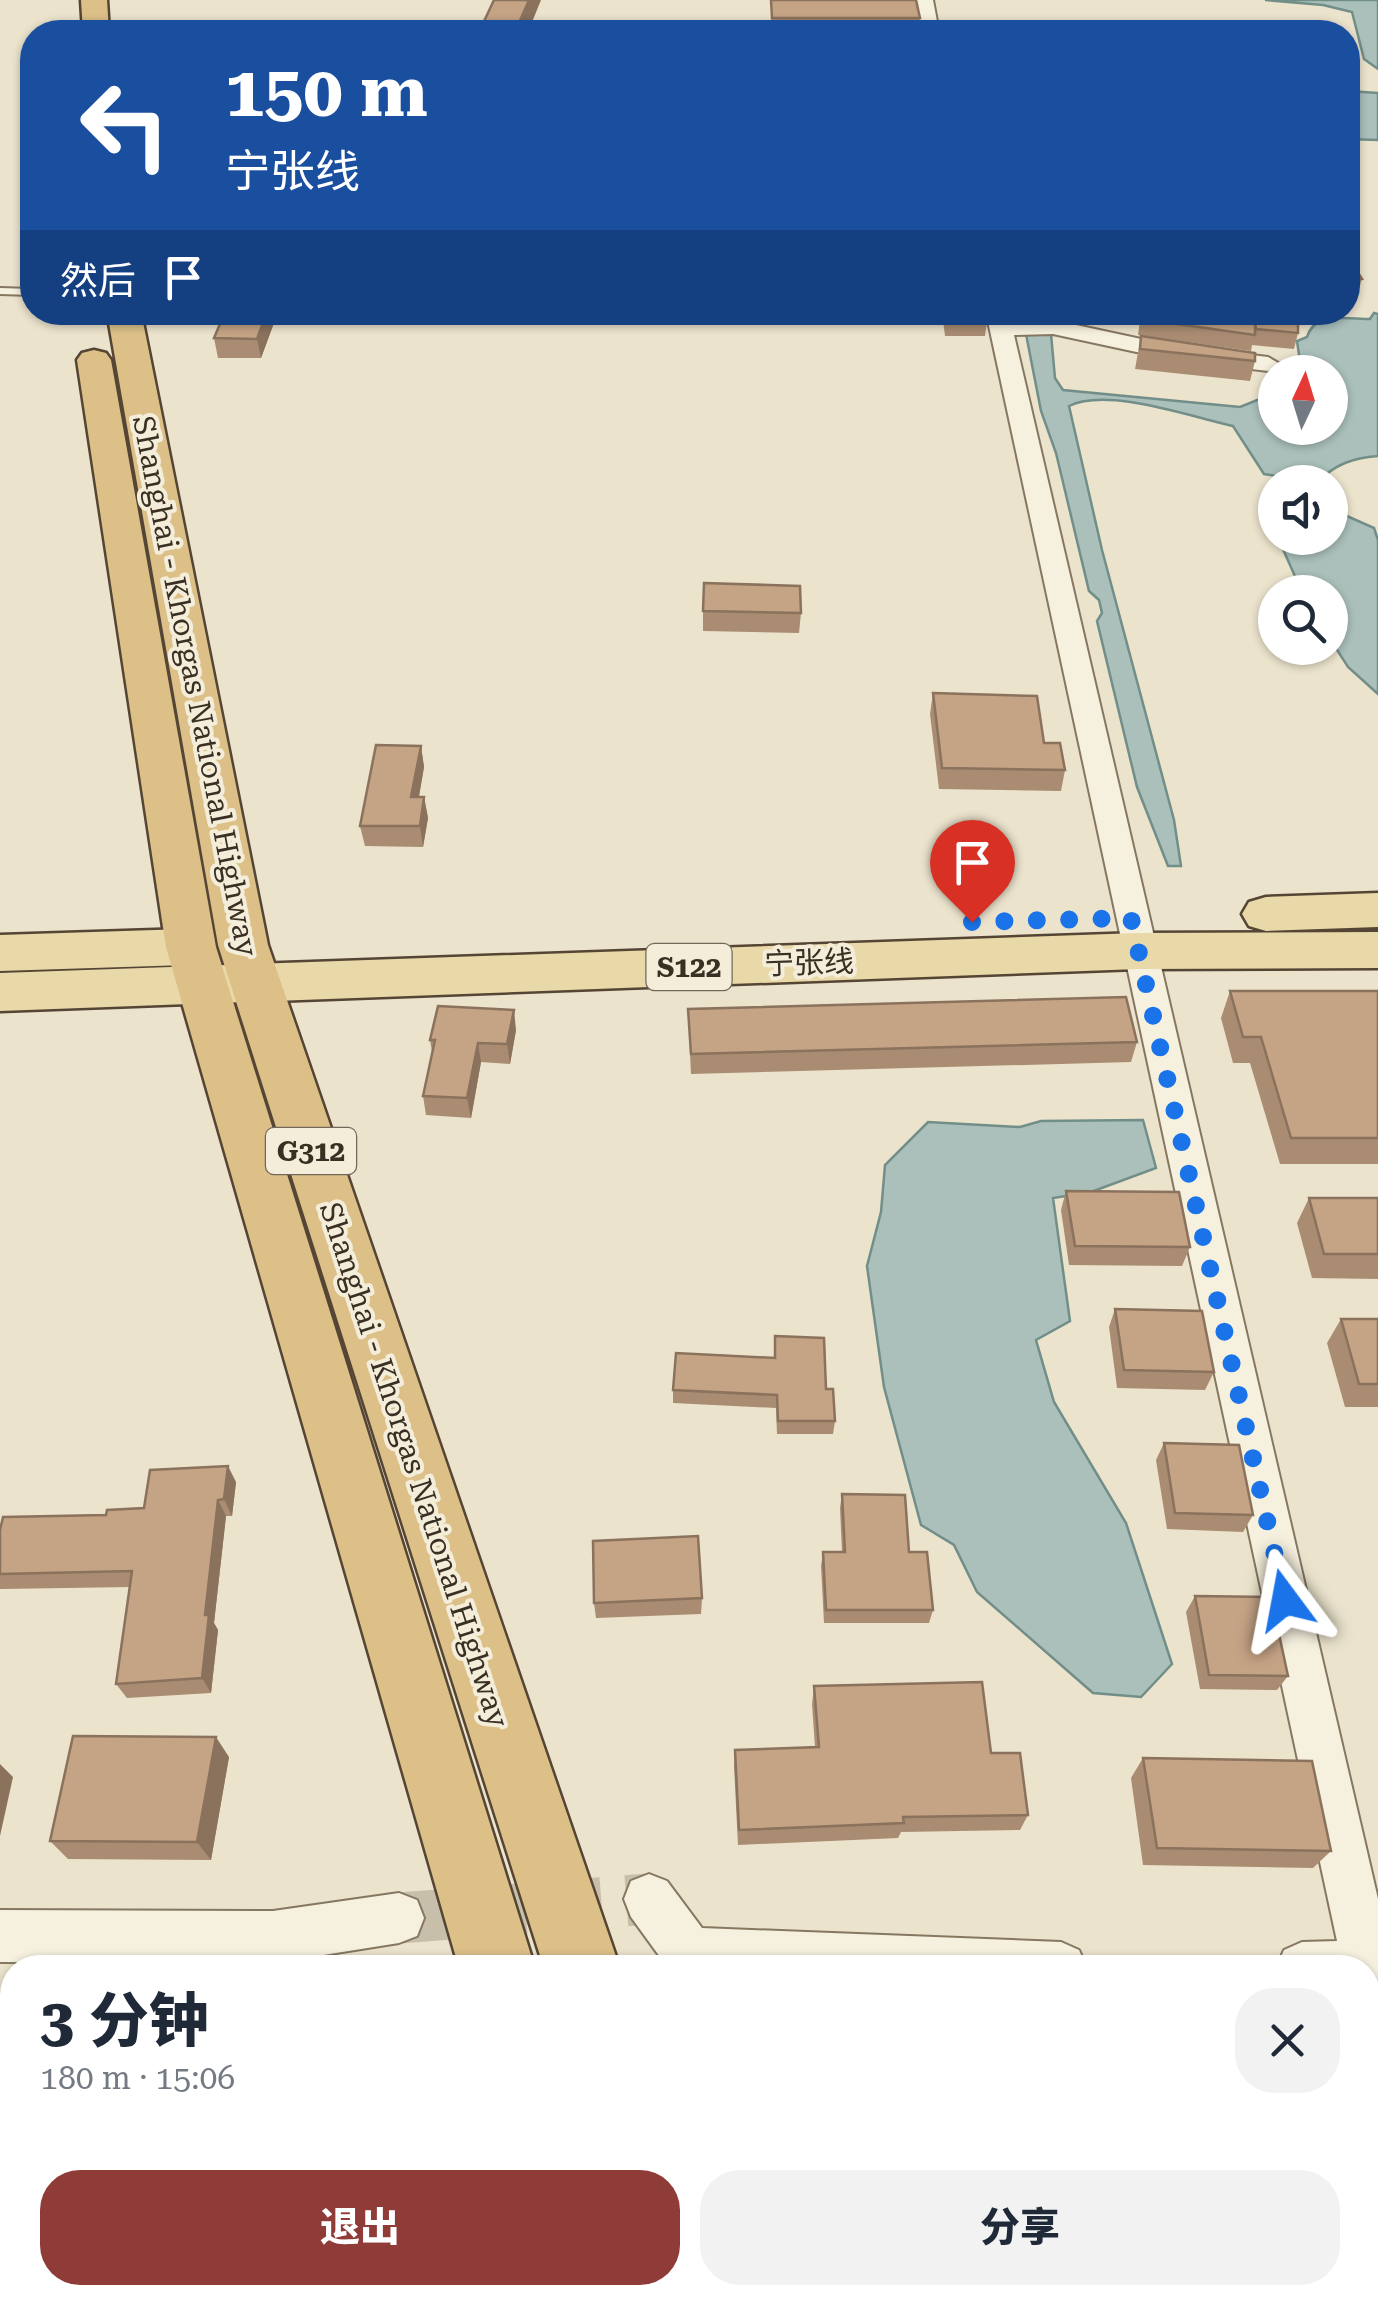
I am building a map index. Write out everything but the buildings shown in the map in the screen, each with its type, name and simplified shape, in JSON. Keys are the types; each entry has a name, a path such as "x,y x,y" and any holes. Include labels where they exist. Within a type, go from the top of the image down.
{"highway":[{"name":"Shanghai - Khorgas National Highway","path":"91,325 223,965 494,1955"},
{"name":"Shanghai - Khorgas National Highway","path":"126,325 223,965 577,1955"}],"main road":[{"name":"宁张线","path":"0,992 223,965 1134,934 1378,910"},
{"name":"宁张线","path":"1134,934 1378,950"},
{"name":"宁张线","path":"0,953 223,965"}],"street":[{"path":"999,325 1365,1955"},
{"path":"1032,325 1169,352 1258,363"},
{"path":"649,1899 690,1953 739,1955"},
{"path":"0,1936 273,1937 399,1918"}],"water":[{"path":"1265,0 1378,0 1378,69 1364,59 1360,20 1354,20 1352,12"},
{"path":"1360,92 1378,93 1378,140 1360,139"},
{"path":"1378,314 1378,456 1342,465 1258,465 1233,426 1127,402 1086,401 1069,406 1102,550 1174,820 1181,866 1168,866 1137,787 1097,621 1102,613 1099,600 1089,591 1056,453 1041,411 1026,334 1051,334 1055,378 1063,390 1240,407 1258,400 1258,445 1348,445 1348,355 1299,355 1297,341 1307,337 1315,325 1360,325 1360,319"},
{"path":"1348,517 1374,528 1378,540 1378,694 1347,665 1348,575 1294,575 1286,555 1348,555"},
{"path":"1143,1120 1156,1168 1091,1192 1053,1198 1070,1321 1036,1340 1054,1402 1126,1523 1172,1664 1141,1697 1093,1693 977,1592 954,1545 921,1525 884,1387 867,1266 881,1212 885,1165 928,1122 1020,1127 1041,1121"}],"tunnel":[{"path":"399,1918 649,1899"}],"route":[{"path":"972,922 1131,918 1285,1600"}]}
